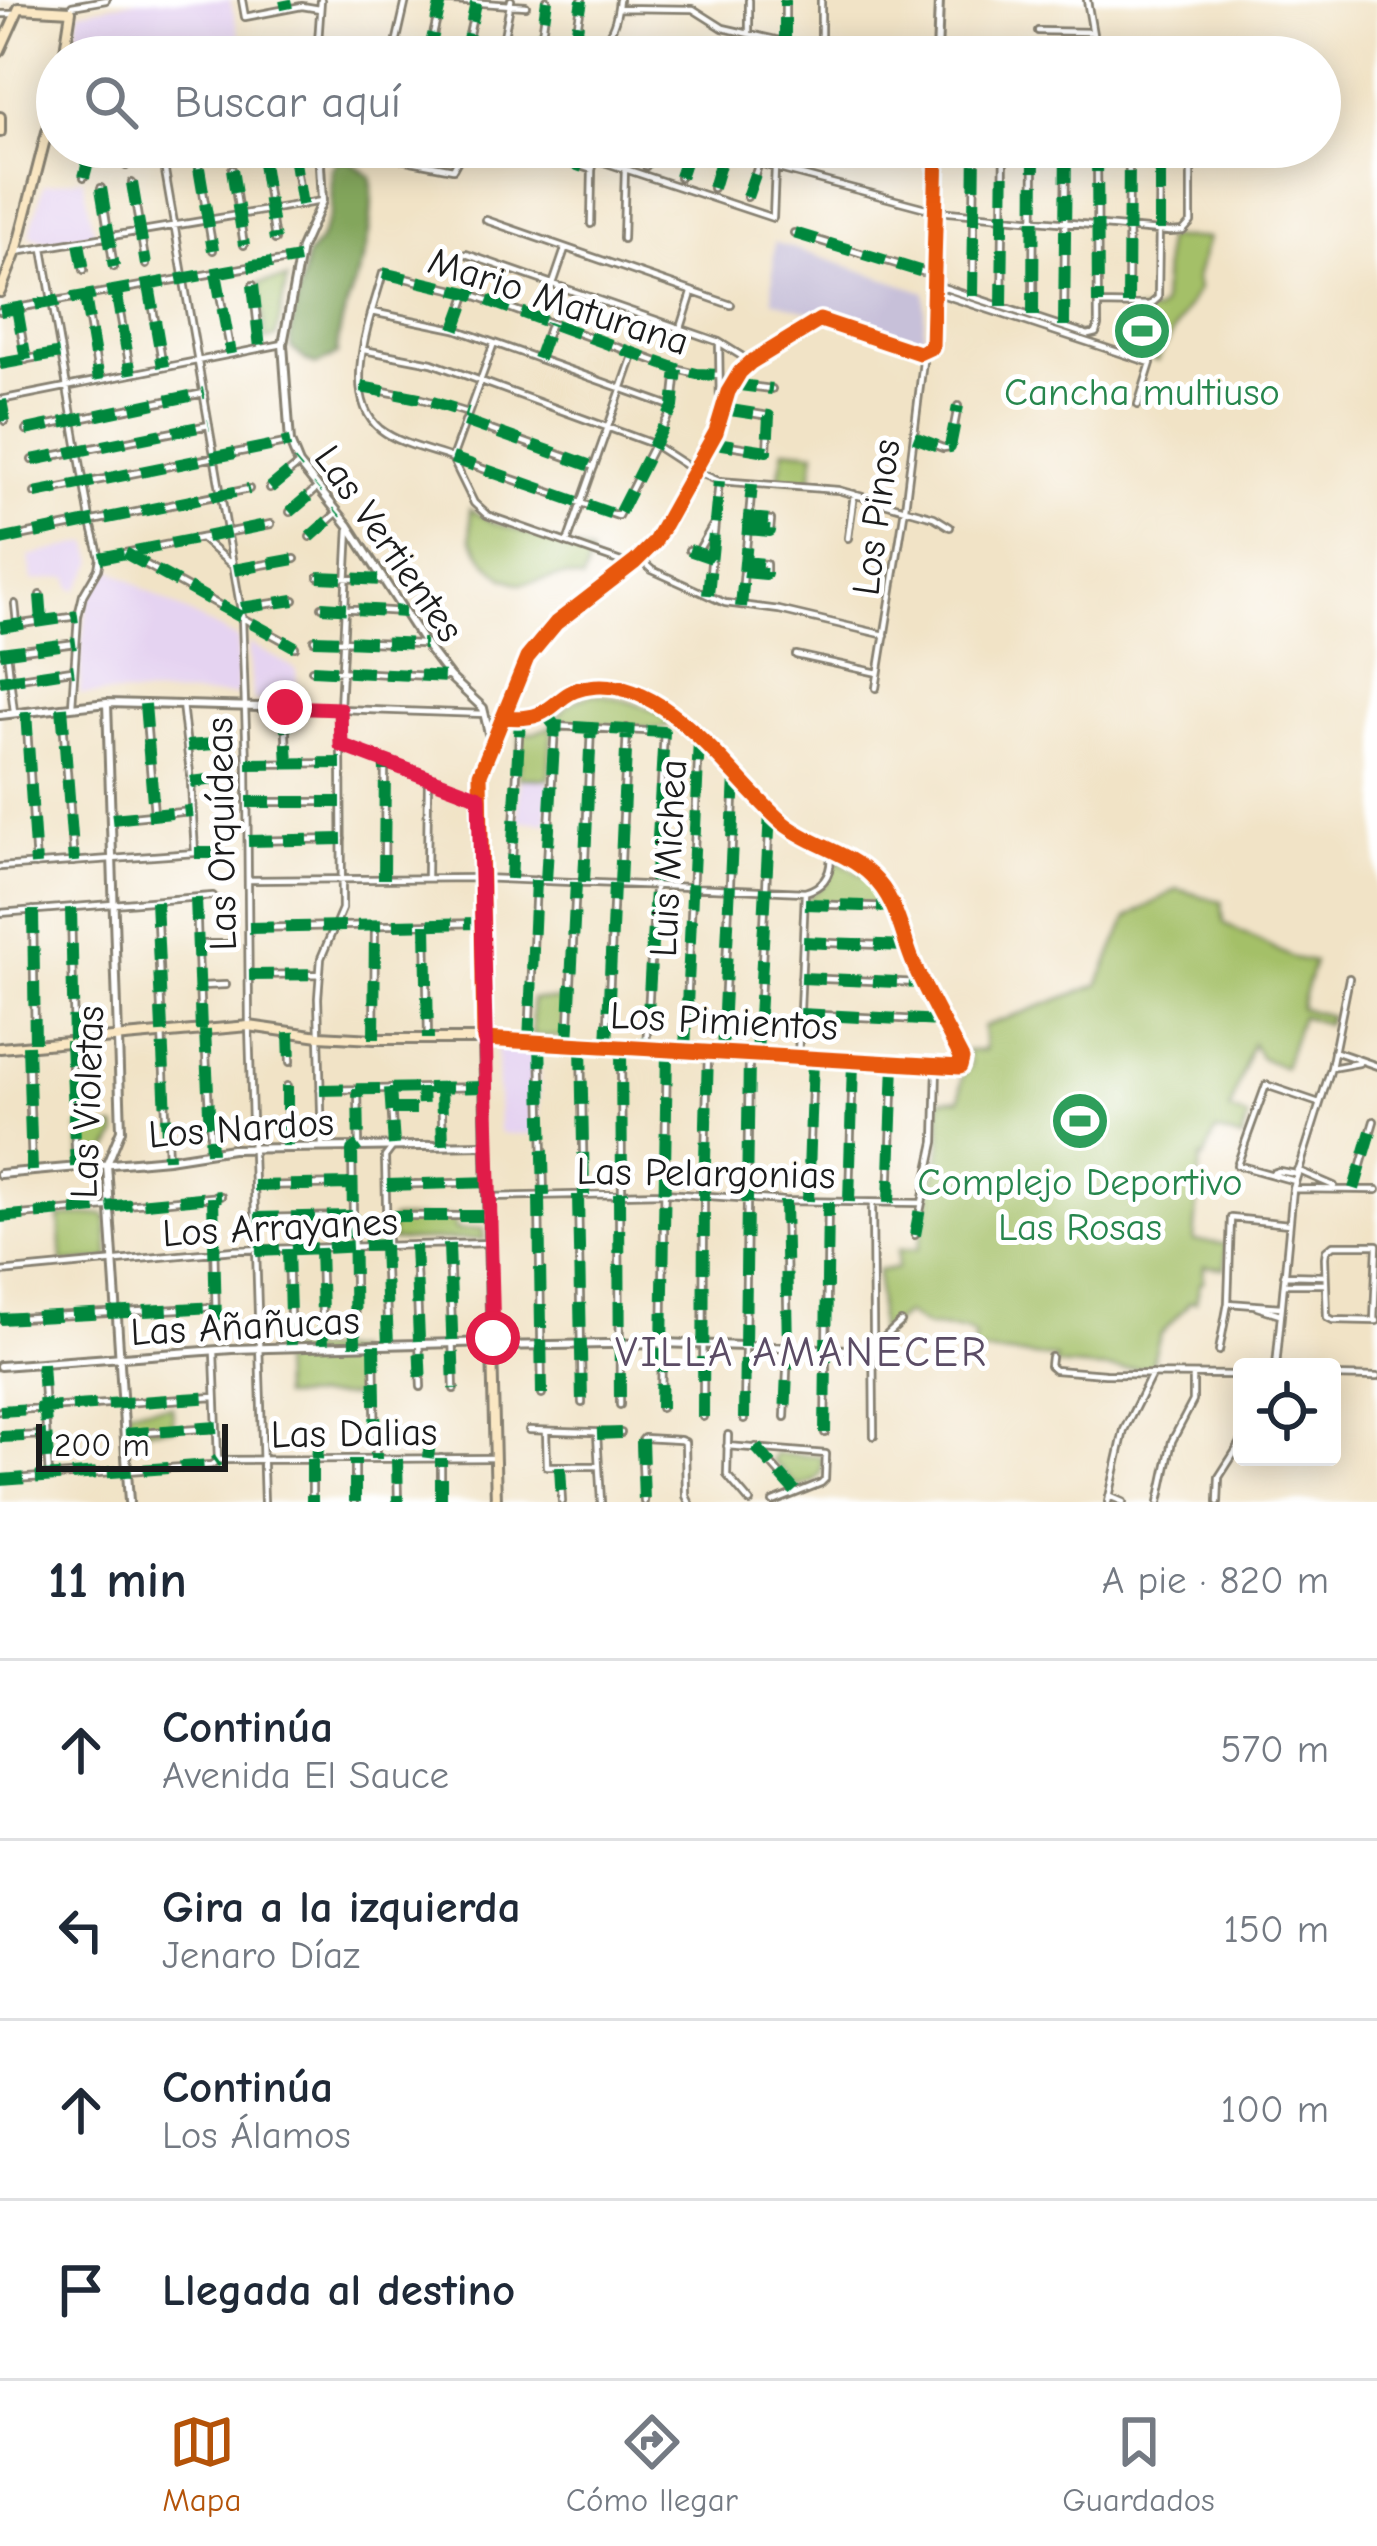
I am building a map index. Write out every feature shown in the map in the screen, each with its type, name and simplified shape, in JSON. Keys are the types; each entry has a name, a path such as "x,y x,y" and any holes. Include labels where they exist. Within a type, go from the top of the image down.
{"main road":[{"path":"0,50 19,7 72,6 67,36"},
{"path":"0,117 0,132"},
{"path":"0,292 40,168"},
{"name":"Los Pimientos","path":"0,1048 249,1026 319,1036 484,1039"},
{"path":"484,1039 496,1502"}],"street":[{"path":"72,6 106,0"},
{"path":"242,0 245,17 302,6 320,9"},
{"path":"285,0 287,9"},
{"path":"318,36 321,0"},
{"path":"397,36 406,0"},
{"path":"432,36 439,0 526,6"},
{"path":"542,36 547,0"},
{"path":"576,36 582,0"},
{"path":"749,0 749,34"},
{"path":"785,0 785,36"},
{"path":"821,0 821,36"},
{"path":"938,36 939,0"},
{"path":"1087,0 1094,36"},
{"path":"469,36 476,3"},
{"path":"504,36 510,3"},
{"path":"608,36 619,4 693,9 723,28 758,36"},
{"path":"0,14 19,7"},
{"path":"1038,31 1093,32"},
{"path":"84,177 86,168"},
{"path":"199,168 212,250"},
{"path":"263,168 275,240"},
{"path":"296,168 302,206"},
{"name":"Las Vertientes","path":"320,168 322,201 299,258 283,344 290,442 299,464 349,526 424,644 483,707 492,743"},
{"path":"587,168 592,170 590,224"},
{"path":"623,238 625,168 773,218 775,168 938,211 1180,232 1190,224 1191,168"},
{"path":"680,177 683,168"},
{"path":"713,188 719,168"},
{"path":"747,197 757,168"},
{"path":"484,1039 480,774 527,658 556,623 634,562 664,527 719,427 732,384 751,362 820,320 924,353 930,350 934,342 938,168"},
{"path":"973,296 975,168"},
{"path":"1003,307 1004,168"},
{"path":"1034,168 1034,316"},
{"path":"1064,326 1066,168"},
{"path":"936,284 1096,333 1097,168"},
{"path":"1128,304 1130,168"},
{"path":"1098,304 1150,305 1159,296 1160,168"},
{"path":"232,169 244,245"},
{"name":"Las Orquídeas","path":"165,171 242,617 264,1502"},
{"path":"131,183 146,266"},
{"path":"101,188 114,267"},
{"path":"16,252 322,201"},
{"path":"487,220 731,305"},
{"path":"794,232 1151,363 1138,405"},
{"path":"80,243 84,270"},
{"path":"553,284 566,247"},
{"path":"43,249 100,558 78,616 67,707 74,862"},
{"path":"466,254 718,342 751,362"},
{"path":"0,311 299,258"},
{"path":"216,273 231,354"},
{"name":"Mario Maturana","path":"372,312 383,273 468,293 677,369 719,375"},
{"path":"149,285 163,368"},
{"path":"254,285 260,348"},
{"path":"116,291 131,374"},
{"path":"681,328 692,292"},
{"path":"455,329 468,293"},
{"path":"85,296 99,380"},
{"path":"17,308 26,360"},
{"path":"673,407 455,329 372,312 362,350 361,387 366,410 378,427 619,516 673,407 677,369"},
{"path":"538,359 551,322"},
{"path":"710,442 767,451 770,416 720,408 718,342"},
{"path":"494,343 452,458 476,507 491,517 624,563 644,563 725,603 779,610 885,635"},
{"path":"5,421 0,400 283,344"},
{"path":"362,350 432,363 653,444 718,481 854,494 934,517 950,527"},
{"path":"0,364 61,353"},
{"path":"567,542 634,353"},
{"name":"Los Pinos","path":"876,688 924,353"},
{"path":"732,384 772,389"},
{"path":"361,387 469,413"},
{"path":"26,430 204,394"},
{"path":"914,437 950,447 958,406"},
{"path":"465,421 594,467"},
{"path":"32,460 209,425"},
{"path":"35,493 290,442"},
{"path":"270,488 299,464"},
{"path":"708,595 718,481"},
{"path":"741,607 752,484"},
{"path":"0,540 249,488"},
{"path":"290,512 318,488"},
{"path":"848,538 854,494"},
{"path":"310,537 338,512"},
{"path":"748,529 770,531 771,520 749,518"},
{"path":"698,551 716,521"},
{"path":"100,558 271,524"},
{"path":"322,1146 319,974 324,948 342,909 340,709 349,526"},
{"path":"201,538 234,569 296,559"},
{"path":"688,550 712,558"},
{"path":"125,553 295,647"},
{"path":"744,572 766,574 766,564 745,562"},
{"path":"318,577 386,580"},
{"path":"40,596 42,621"},
{"path":"241,608 294,599"},
{"path":"15,604 17,624"},
{"path":"322,608 405,612"},
{"path":"0,627 78,616"},
{"path":"314,640 424,644"},
{"path":"14,713 3,653 76,643"},
{"path":"796,655 879,673"},
{"path":"0,681 74,670"},
{"path":"312,670 450,677"},
{"path":"505,717 545,713 573,691 594,686 632,690 659,704 770,812 800,836 866,870 885,891 922,983 962,1059 960,1067"},
{"path":"0,715 106,703 485,714"},
{"name":"Las Violetas","path":"106,703 121,1130 106,1164 129,1502"},
{"path":"145,704 154,814"},
{"path":"182,704 195,853"},
{"path":"285,707 287,764"},
{"path":"26,712 37,865"},
{"path":"545,713 555,726 546,881"},
{"path":"511,879 520,719"},
{"path":"555,726 664,732 646,1049"},
{"path":"568,1044 591,727"},
{"path":"607,1046 627,728"},
{"name":"Luis Michea","path":"686,1051 699,739"},
{"path":"188,746 213,744"},
{"path":"341,745 479,797"},
{"path":"384,879 385,762"},
{"path":"247,764 341,763"},
{"path":"722,1053 735,776"},
{"path":"427,878 428,778"},
{"path":"191,782 216,779"},
{"path":"247,802 341,802"},
{"path":"112,819 192,811"},
{"path":"744,1419 746,1199 770,812"},
{"path":"248,841 342,839"},
{"path":"248,880 480,878 805,892 826,878 830,850"},
{"path":"0,867 212,853"},
{"path":"529,1042 536,880"},
{"path":"798,1058 805,892"},
{"path":"0,913 213,896"},
{"path":"196,898 211,1153"},
{"path":"156,901 168,1159"},
{"path":"805,904 895,907"},
{"path":"71,908 76,1167"},
{"path":"32,1171 33,910"},
{"path":"249,928 482,923"},
{"path":"426,924 428,1039"},
{"path":"374,1039 375,925"},
{"path":"803,942 907,946"},
{"path":"199,944 226,944"},
{"path":"249,975 319,974"},
{"path":"801,978 922,983"},
{"path":"1277,1358 1293,1190 1330,1068 1349,978"},
{"path":"199,986 226,985"},
{"path":"800,1014 941,1021"},
{"path":"290,1032 290,1062"},
{"name":"Los Pimientos","path":"484,1039 960,1067"},
{"path":"540,1042 542,1394"},
{"path":"580,1045 582,1402"},
{"path":"620,1405 621,1047"},
{"path":"661,1408 667,1050"},
{"path":"1334,1051 1377,1066"},
{"path":"703,1417 708,1052"},
{"path":"808,1202 813,1059"},
{"path":"849,1202 853,1061"},
{"path":"1330,1068 1365,1063"},
{"path":"889,1203 894,1064"},
{"path":"915,1235 935,1142 937,1066"},
{"path":"1319,1103 1266,1084 1237,1166 1279,1171 1339,1189"},
{"path":"286,1086 286,1147"},
{"path":"320,1090 486,1087"},
{"path":"388,1345 385,1157 394,1145 390,1088"},
{"path":"441,1088 443,1145"},
{"path":"355,1346 352,1150 358,1145 358,1089"},
{"path":"1354,1189 1374,1121"},
{"name":"Los Nardos","path":"0,1174 253,1148 488,1145"},
{"path":"1367,1146 1377,1149"},
{"path":"387,1185 489,1182"},
{"path":"254,1186 352,1184"},
{"path":"1293,1190 1377,1190"},
{"name":"Las Pelargonias","path":"489,1197 664,1193 921,1203"},
{"path":"0,1217 217,1196 216,1322"},
{"path":"785,1201 785,1418"},
{"path":"825,1433 828,1202"},
{"path":"872,1203 874,1436"},
{"path":"255,1218 352,1216"},
{"path":"387,1216 490,1216"},
{"path":"1219,1352 1228,1303 1232,1218 1289,1224"},
{"path":"449,1244 454,1389"},
{"name":"Los Arrayanes","path":"0,1272 214,1253 490,1244"},
{"path":"416,1245 421,1387"},
{"path":"1377,1245 1376,1321 1329,1319 1325,1313 1325,1253 1330,1246 1377,1245"},
{"path":"320,1248 323,1347"},
{"path":"288,1249 291,1347"},
{"path":"1284,1280 1325,1280"},
{"path":"1228,1303 1281,1311"},
{"path":"0,1319 215,1306"},
{"path":"875,1349 901,1322"},
{"name":"Las Añañucas","path":"0,1366 259,1348 452,1343 875,1349"},
{"path":"374,1345 376,1459"},
{"path":"214,1352 218,1460"},
{"path":"1052,1358 1050,1366 1055,1370 1233,1375"},
{"path":"42,1363 49,1477"},
{"path":"1123,1502 1108,1499 1124,1430 1152,1374"},
{"path":"1159,1502 1172,1441 1193,1401 1193,1374"},
{"path":"1341,1376 1377,1377"},
{"path":"0,1411 215,1397"},
{"path":"125,1434 217,1427"},
{"path":"428,1458 432,1427"},
{"path":"312,1502 320,1429"},
{"path":"529,1430 621,1433"},
{"path":"546,1431 547,1466 598,1466"},
{"path":"597,1434 601,1502"},
{"path":"728,1435 728,1475 750,1502"},
{"path":"0,1437 46,1436"},
{"path":"644,1502 642,1439 680,1439 687,1447 689,1502"},
{"path":"727,1446 826,1454 825,1479 773,1502"},
{"path":"756,1447 795,1491"},
{"path":"1218,1502 1219,1477 1233,1455"},
{"path":"441,1458 441,1502"},
{"name":"Las Dalias","path":"0,1480 211,1465 218,1460 495,1458"},
{"path":"356,1459 356,1502"},
{"path":"397,1459 398,1502"},
{"path":"560,1467 562,1502"}],"shaded area":[{"path":"138,0 230,0 239,36 76,36 79,12"},
{"path":"83,178 94,234 49,242 29,236 44,185"},
{"path":"774,242 925,292 923,348 772,300"},
{"path":"89,542 95,562 77,590 71,588 68,577 32,581 29,556"},
{"path":"107,567 238,639 238,695 80,694 89,596"},
{"path":"248,643 296,669 298,702 253,700"},
{"path":"520,779 549,781 547,823 518,821"},
{"path":"500,1047 539,1054 538,1134 499,1131"}],"green space":[{"path":"359,168 371,177 371,220 337,354 317,365 291,348 290,338 307,256 319,242 331,213 332,169"},
{"path":"1165,238 1208,238 1196,278 1198,289 1157,361 1128,354 1131,312 1156,312 1162,306"},
{"path":"287,279 276,337 265,340 259,283"},
{"path":"784,449 815,452 811,481 778,479"},
{"path":"470,509 492,522 591,554 583,580 565,576 520,584 504,578 471,539"},
{"path":"599,694 651,710 667,718 668,725 660,729 554,722 573,702"},
{"path":"552,726 549,779 519,778 520,733"},
{"path":"839,861 865,877 889,905 811,902 808,897 825,884"},
{"name":"Complejo Deportivo Las Rosas","path":"1177,889 1222,902 1224,923 1293,958 1314,962 1300,1008 1330,1016 1326,1024 1301,1016 1284,1068 1260,1057 1252,1043 1230,1110 1248,1118 1242,1139 1216,1131 1201,1158 1194,1241 1226,1244 1225,1268 1204,1266 1196,1302 1190,1302 1160,1335 1151,1367 1054,1365 1057,1358 972,1351 975,1337 968,1331 925,1326 906,1313 879,1336 878,1270 897,1269 898,1250 918,1249 941,1147 940,1099 960,1099 962,1077 971,1065 967,1051 985,1050 983,1027 1098,985 1127,918"},
{"path":"532,999 568,1000 565,1038 532,1035"},
{"path":"79,1128 116,1128 117,1136 104,1160 81,1161"},
{"path":"103,1214 109,1259 62,1263 59,1217"},
{"path":"454,1217 455,1230 483,1229 484,1239 392,1241 391,1219"},
{"path":"354,1350 356,1396 281,1397 280,1351"},
{"path":"172,1406 174,1428 129,1431 127,1409"},
{"path":"775,1454 819,1456 821,1474 798,1487 772,1460"}],"marked path":[{"path":"285,0 287,9"},
{"path":"542,36 547,0"},
{"path":"576,36 582,0"},
{"path":"785,0 785,36"},
{"path":"433,36 441,1"},
{"path":"469,36 476,3"},
{"path":"84,177 86,168"},
{"path":"199,168 213,250"},
{"path":"264,168 275,240"},
{"path":"296,168 302,205"},
{"path":"586,168 592,170"},
{"path":"680,177 683,168"},
{"path":"713,188 719,168"},
{"path":"747,197 757,168"},
{"path":"973,296 975,168"},
{"path":"1002,307 1004,168"},
{"path":"1033,316 1034,168"},
{"path":"1064,326 1066,168"},
{"path":"1097,168 1098,304"},
{"path":"1128,304 1129,168"},
{"path":"1160,168 1160,230"},
{"path":"232,169 244,245"},
{"path":"132,183 146,265"},
{"path":"101,188 114,267"},
{"path":"794,233 936,276"},
{"path":"79,243 84,270"},
{"path":"0,311 299,258"},
{"path":"216,273 231,354"},
{"path":"383,273 468,293 677,369 719,375"},
{"path":"149,285 163,367"},
{"path":"253,285 260,348"},
{"path":"116,291 131,374"},
{"path":"455,329 468,293"},
{"path":"85,296 99,380"},
{"path":"17,308 26,360"},
{"path":"538,359 551,323"},
{"path":"0,364 61,353"},
{"path":"452,458 618,516 673,407 677,369"},
{"path":"732,384 772,389"},
{"path":"361,387 468,413"},
{"path":"26,430 204,393"},
{"path":"1,400 5,421"},
{"path":"914,437 950,447 958,406"},
{"path":"710,442 767,451 769,416 724,409"},
{"path":"465,421 594,467"},
{"path":"32,460 209,425"},
{"path":"35,493 290,442"},
{"path":"270,488 299,464"},
{"path":"708,595 719,481"},
{"path":"741,607 752,484"},
{"path":"290,512 318,488"},
{"path":"0,540 249,489"},
{"path":"310,537 338,512"},
{"path":"748,529 770,531 771,520 749,518"},
{"path":"100,558 271,524"},
{"path":"689,550 712,558"},
{"path":"125,553 295,647"},
{"path":"234,570 295,559"},
{"path":"744,572 766,574 766,564 745,562"},
{"path":"318,577 386,580"},
{"path":"40,595 42,621"},
{"path":"241,608 294,600"},
{"path":"322,607 405,612"},
{"path":"0,627 78,616"},
{"path":"314,640 425,644"},
{"path":"0,653 76,643"},
{"path":"0,681 74,670"},
{"path":"312,670 450,677"},
{"path":"145,704 154,814"},
{"path":"62,707 74,862"},
{"path":"285,707 288,764"},
{"path":"26,712 36,865"},
{"path":"545,713 555,726 664,732 646,1049"},
{"path":"511,879 520,719"},
{"path":"546,881 555,726"},
{"path":"584,882 591,727"},
{"path":"620,884 627,728"},
{"path":"685,1051 699,739"},
{"path":"187,746 213,744"},
{"path":"384,879 385,762"},
{"path":"247,764 341,763"},
{"path":"722,1053 735,776"},
{"path":"191,782 216,779"},
{"path":"247,802 341,802"},
{"path":"112,819 192,811"},
{"path":"757,1055 770,812"},
{"path":"248,841 342,839"},
{"path":"195,853 213,853"},
{"path":"529,1042 536,880"},
{"path":"568,1044 576,882"},
{"path":"607,1046 614,884"},
{"path":"196,898 201,1030"},
{"path":"156,901 168,1159"},
{"path":"805,904 895,907"},
{"path":"71,908 74,1041"},
{"path":"33,910 35,1045"},
{"path":"249,928 482,923"},
{"path":"426,924 428,1039"},
{"path":"374,1039 375,925"},
{"path":"803,942 907,946"},
{"path":"249,975 319,974"},
{"path":"801,978 922,983"},
{"path":"800,1014 942,1021"},
{"path":"205,1030 211,1153"},
{"path":"289,1032 290,1062"},
{"path":"71,1041 76,1167"},
{"path":"540,1042 544,1196"},
{"path":"28,1045 32,1171"},
{"path":"581,1045 584,1195"},
{"path":"621,1047 622,1193"},
{"path":"661,1408 667,1050"},
{"path":"703,1417 708,1052"},
{"path":"744,1419 749,1055"},
{"path":"808,1201 813,1059"},
{"path":"849,1202 853,1061"},
{"path":"889,1203 894,1063"},
{"path":"287,1086 287,1147"},
{"path":"320,1090 486,1087"},
{"path":"390,1088 394,1145"},
{"path":"392,1109 423,1109 422,1088"},
{"path":"441,1088 443,1145"},
{"path":"355,1346 352,1150 359,1145 358,1089"},
{"path":"1354,1189 1374,1121"},
{"path":"387,1185 489,1182"},
{"path":"254,1186 352,1184"},
{"path":"619,1193 620,1405"},
{"path":"578,1195 582,1403"},
{"path":"0,1217 221,1196"},
{"path":"539,1196 542,1394"},
{"path":"213,1197 216,1322"},
{"path":"785,1201 785,1417"},
{"path":"825,1433 828,1202"},
{"path":"915,1235 921,1203"},
{"path":"255,1218 353,1216"},
{"path":"387,1216 490,1216"},
{"path":"449,1244 454,1389"},
{"path":"384,1245 388,1345"},
{"path":"256,1251 387,1245"},
{"path":"415,1245 421,1387"},
{"path":"320,1248 323,1347"},
{"path":"288,1249 291,1347"},
{"path":"0,1319 215,1307"},
{"path":"374,1345 376,1459"},
{"path":"42,1363 49,1477"},
{"path":"0,1411 215,1397"},
{"path":"125,1434 217,1427"},
{"path":"428,1458 432,1427"},
{"path":"317,1459 320,1429"},
{"path":"597,1434 621,1433"},
{"path":"0,1437 46,1435"},
{"path":"642,1439 644,1502"},
{"path":"756,1447 795,1491"},
{"path":"441,1458 441,1502"},
{"path":"312,1459 312,1502"},
{"path":"355,1459 355,1502"},
{"path":"397,1459 398,1502"},
{"path":"0,1480 211,1465 218,1460"},
{"path":"560,1467 562,1502"}],"cycle path":[{"path":"505,717 535,716 589,687 617,688 671,713 783,823 850,860 880,885 920,979 962,1059 960,1067 484,1039 480,774 527,658 556,623 654,543 716,432 728,392 751,362 820,320 919,353 932,347 936,168"}],"place":[{"name":"Cancha multiuso","path":"1142,331"},
{"name":"Complejo Deportivo Las Rosas","path":"1080,1121"}],"district":[{"name":"VILLA AMANECER","path":"802,1351"}],"route":[{"path":"285,707 340,709 341,745 479,797 493,1338"}]}
